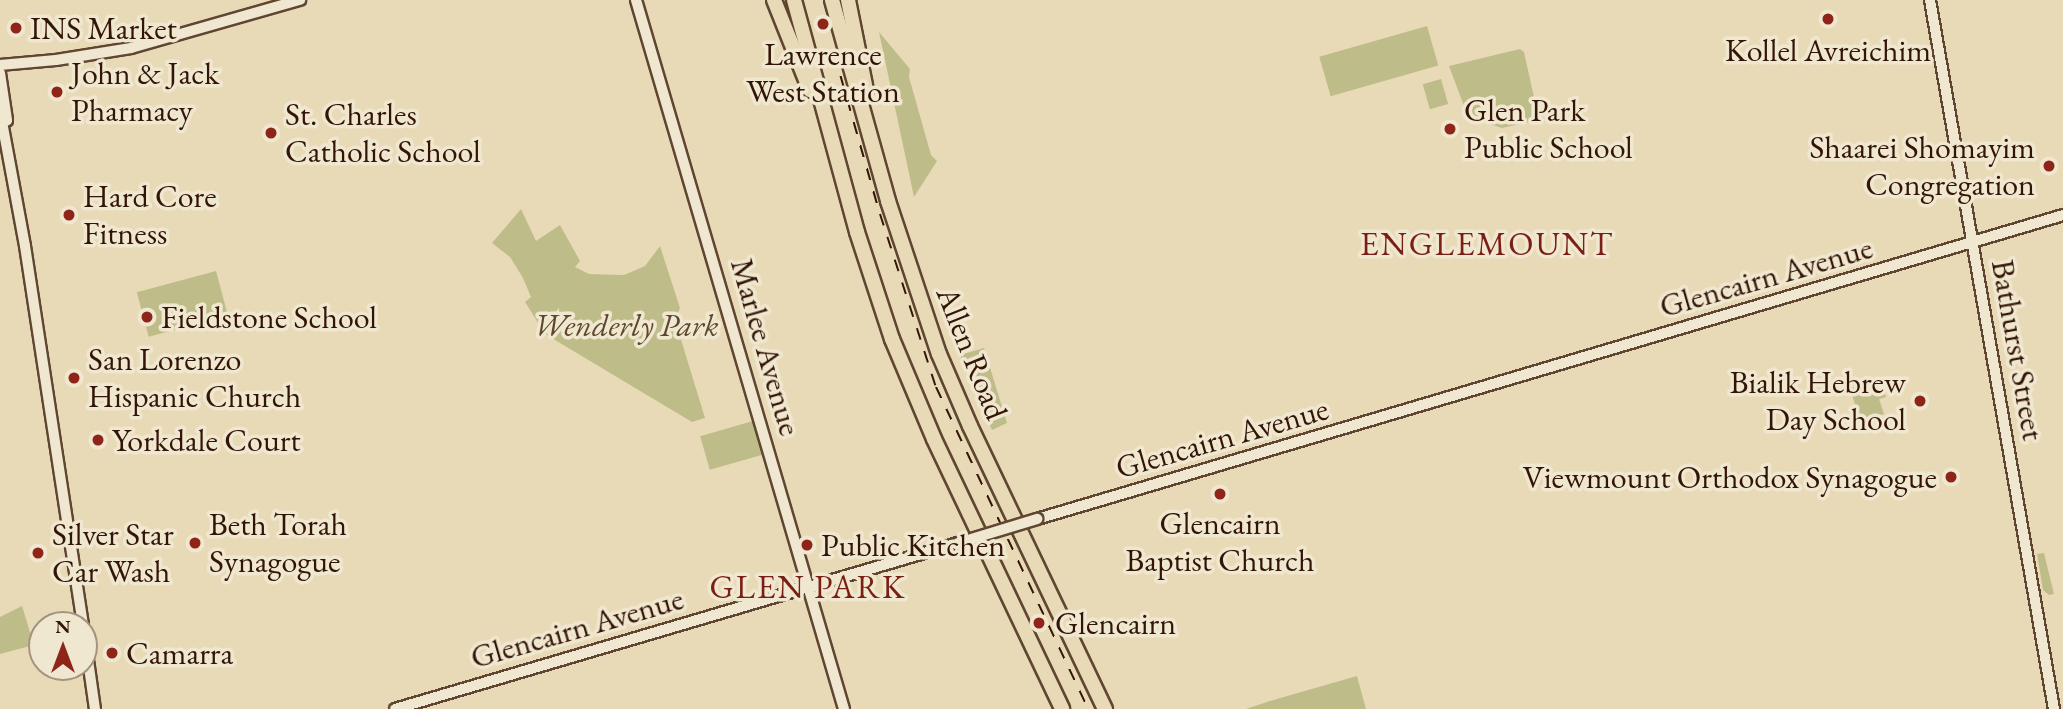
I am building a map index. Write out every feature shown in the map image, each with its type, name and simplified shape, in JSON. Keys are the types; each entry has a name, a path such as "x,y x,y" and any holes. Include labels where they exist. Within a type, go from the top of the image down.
{"highway":[{"path":"774,0 834,149"},
{"path":"794,0 834,149 892,339 934,439 1062,709"},
{"name":"Allen Road","path":"832,0 888,201 934,341 970,426 1105,709"},
{"path":"848,0 888,201"}],"main road":[{"path":"0,65 94,55 169,39 300,0"},
{"name":"Bathurst Street","path":"1930,0 2054,709"},
{"path":"37,62 0,72 11,161 81,611"},
{"path":"0,111 11,161"},
{"path":"91,681 95,709"}],"street":[{"name":"Marlee Avenue","path":"636,0 845,709"},
{"name":"Glencairn Avenue","path":"395,709 2063,215"}],"green space":[{"path":"1427,26 1438,65 1331,96 1319,57"},
{"path":"879,32 910,69 909,77 931,155 937,161 914,197"},
{"path":"1520,49 1524,52 1539,120 1502,128 1481,121 1464,106 1449,66"},
{"path":"1441,79 1448,104 1430,109 1423,84"},
{"name":"Wenderly Park","path":"521,209 536,241 560,225 580,261 575,267 589,274 624,275 645,266 660,246 680,308 675,320 705,418 692,422 545,334 525,302 531,297 523,278 510,257 492,243"},
{"path":"216,271 228,315 149,337 137,292"},
{"path":"984,348 1007,423 992,430 960,355"},
{"path":"1880,379 1886,397 1879,399 1884,414 1860,421 1850,388"},
{"path":"753,421 763,455 710,470 700,436"},
{"path":"2044,553 2054,594 2049,595 2043,590 2037,554"},
{"path":"22,606 28,626 28,647 0,654 0,617"},
{"path":"1357,676 1366,709 1246,709 1270,701"}],"railway":[{"path":"834,53 880,214 936,387 1088,709"}],"place":[{"name":"Kollel Avreichim","path":"1828,19"},
{"name":"Lawrence West Station","path":"823,24"},
{"name":"INS Market","path":"16,28"},
{"name":"John & Jack Pharmacy","path":"57,92"},
{"name":"Glen Park Public School","path":"1450,129"},
{"name":"St. Charles Catholic School","path":"271,133"},
{"name":"Shaarei Shomayim Congregation","path":"2049,166"},
{"name":"Hard Core Fitness","path":"69,215"},
{"name":"Fieldstone School","path":"147,317"},
{"name":"San Lorenzo Hispanic Church","path":"74,378"},
{"name":"Bialik Hebrew Day School","path":"1920,401"},
{"name":"Yorkdale Court","path":"98,440"},
{"name":"Viewmount Orthodox Synagogue","path":"1951,477"},
{"name":"Glencairn Baptist Church","path":"1220,494"},
{"name":"Beth Torah Synagogue","path":"195,543"},
{"name":"Public Kitchen","path":"807,545"},
{"name":"Silver Star Car Wash","path":"38,553"},
{"name":"Glencairn","path":"1039,623"},
{"name":"Camarra","path":"112,653"}],"district":[{"name":"ENGLEMOUNT","path":"1487,244"},
{"name":"GLEN PARK","path":"808,587"}]}
